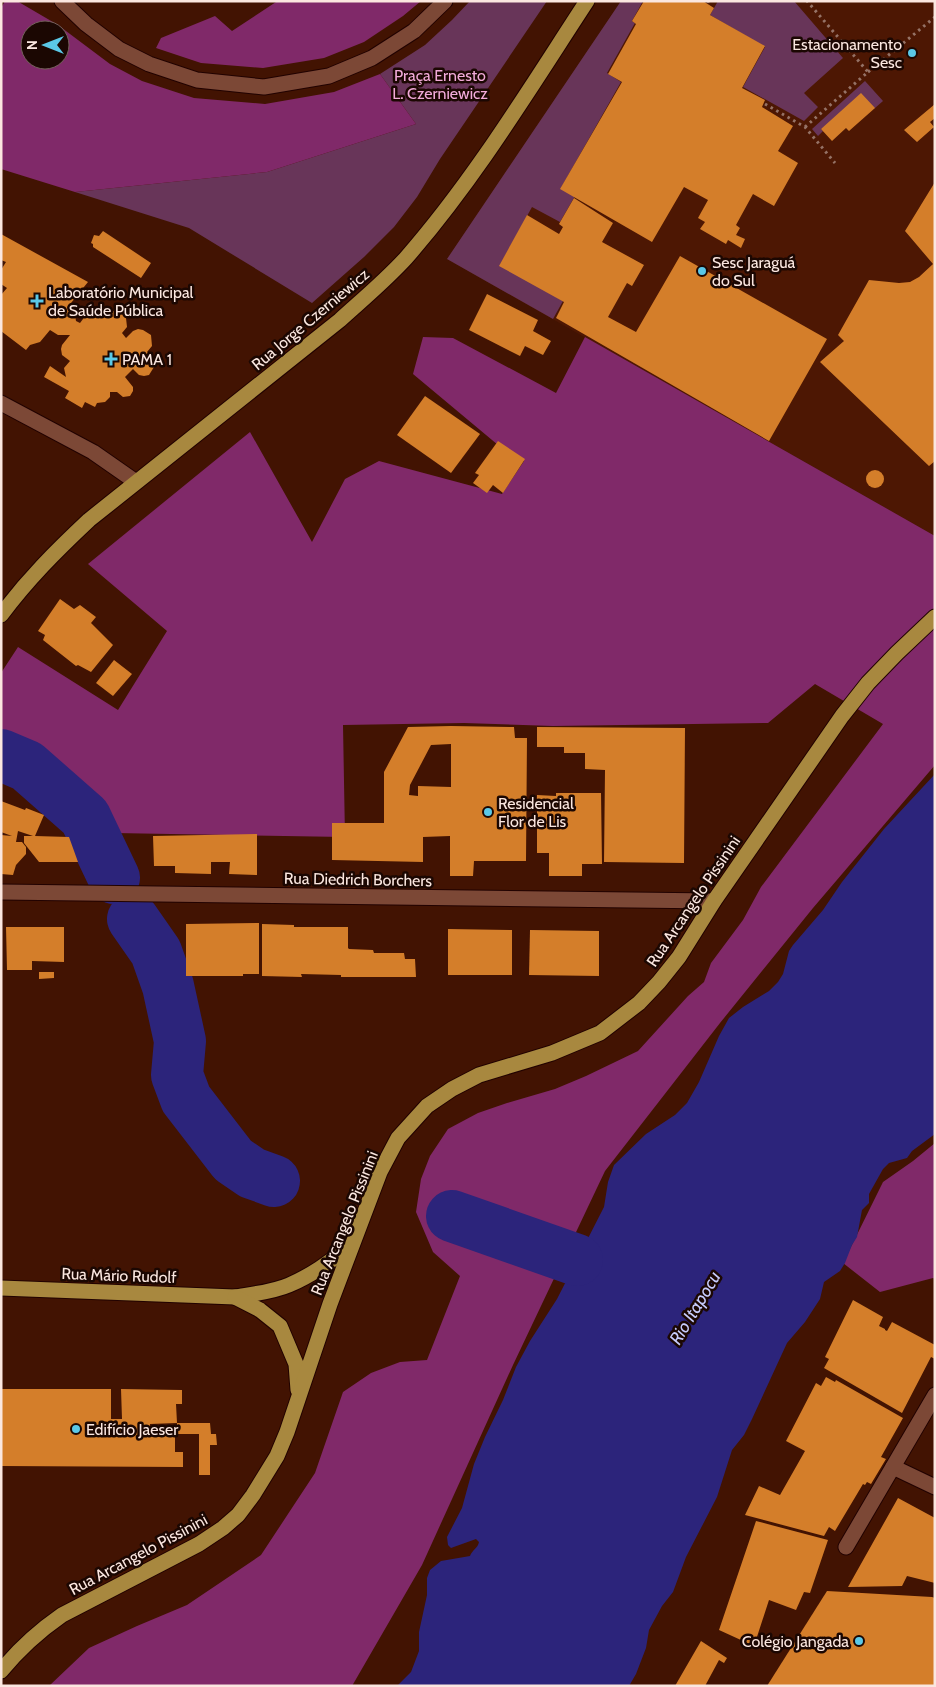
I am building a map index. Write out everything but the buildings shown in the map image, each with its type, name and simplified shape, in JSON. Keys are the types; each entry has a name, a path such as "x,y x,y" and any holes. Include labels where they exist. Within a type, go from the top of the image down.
{"main road":[{"name":"Rua Jorge Czerniewicz","path":"1,615 22,587 89,520 340,320 405,259 433,226 484,156 588,1"},
{"name":"Rua Arcangelo Pissinini","path":"1,1671 25,1644 62,1615 199,1544 223,1528 238,1514 273,1463 287,1432 352,1245 380,1172 398,1138 427,1106 479,1075 552,1053 600,1033 639,1003 679,957 714,900 842,716 868,683 935,617"},
{"name":"Rua Mário Rudolf","path":"1,1288 235,1297 288,1286 315,1272 352,1245"},
{"name":"Rua Mário Rudolf","path":"235,1297 260,1310 280,1326 296,1364 298,1401"}],"street":[{"path":"62,1 86,24 119,49 149,64 197,80 264,86 329,76 372,58 414,31 445,1"},
{"path":"1,403 92,452 136,482"},
{"name":"Rua Diedrich Borchers","path":"1,892 714,900"},
{"path":"846,1547 935,1395"},
{"path":"893,1466 935,1486"}],"path":[{"path":"807,1 868,72"},
{"path":"805,128 868,72 935,17"},
{"path":"766,104 805,128 834,163"}],"shaded area":[{"path":"5,1 17,1 49,20 20,20 20,70 70,70 70,34 110,64 142,81 194,98 265,104 334,92 380,74 416,124 267,172 75,192 1,169 1,8"},
{"path":"421,1 403,16 364,42 324,58 263,68 201,63 156,48 161,38 215,16 232,31 276,2"},
{"name":"Sesc Jaraguá do Sul","path":"621,1 935,1 935,536 447,259"},
{"path":"423,337 453,338 556,393 585,337 935,536 935,765 813,908 720,1023 605,1171 513,1365 422,1565 352,1686 49,1686 89,1648 187,1605 261,1555 315,1473 343,1392 371,1373 400,1362 427,1360 460,1276 433,1252 416,1212 421,1179 430,1156 448,1129 478,1113 555,1089 638,1051 688,996 704,982 711,963 743,920 761,887 883,724 815,684 768,723 553,726 464,723 343,725 345,837 114,833 113,870 81,868 70,835 34,788 1,776 1,673 18,647 118,710 167,631 88,564 250,432 312,542 345,479 379,461 502,494 524,461 498,445 413,374"},
{"path":"935,1143 935,1279 880,1292 843,1263 883,1182"}],"green space":[{"name":"Praça Ernesto L. Czerniewicz","path":"470,1 547,1 440,159 417,197 394,227 364,257 312,303 189,228 75,192 267,172 416,124 380,74 425,45"},
{"path":"621,1 643,1 632,21 635,23 607,73 621,82 561,188 575,196 560,222 532,207 500,265 563,301 553,319 447,259"},
{"path":"718,1 794,1 843,58 804,93 818,107 804,121 743,87 765,47 710,15"},
{"path":"865,81 883,101 875,108 821,129 823,131 818,136 812,129"}],"water":[{"name":"Rio Itapocu","path":"935,774 935,1134 912,1151 907,1158 889,1163 883,1169 869,1194 869,1203 862,1210 857,1237 845,1263 840,1271 824,1282 820,1299 805,1322 787,1343 744,1435 732,1450 717,1497 686,1557 673,1592 662,1606 649,1630 646,1648 629,1686 397,1686 411,1672 419,1651 419,1632 427,1595 427,1578 430,1570 441,1561 470,1556 479,1542 476,1539 451,1548 448,1545 447,1537 462,1508 474,1464 516,1367 557,1299 604,1207 608,1182 614,1165 646,1134 675,1115 687,1103 729,1018 769,991 778,982 783,974 789,951 793,945 823,910 842,882 884,829"}],"waterway":[{"path":"1,755 27,766 85,817 114,878"},
{"path":"133,919 156,952 168,986 180,1041 177,1075 186,1099 233,1160 252,1173 274,1181"},
{"path":"452,1216 577,1260"}],"place":[{"name":"Estacionamento Sesc","path":"912,53"},
{"name":"Sesc Jaraguá do Sul","path":"702,271"},
{"name":"Laboratório Municipal de Saúde Pública","path":"37,301"},
{"name":"PAMA 1","path":"111,359"},
{"name":"Residencial Flor de Lis","path":"488,812"},
{"name":"Edifício Jaeser","path":"76,1429"},
{"name":"Colégio Jangada","path":"859,1641"}]}
